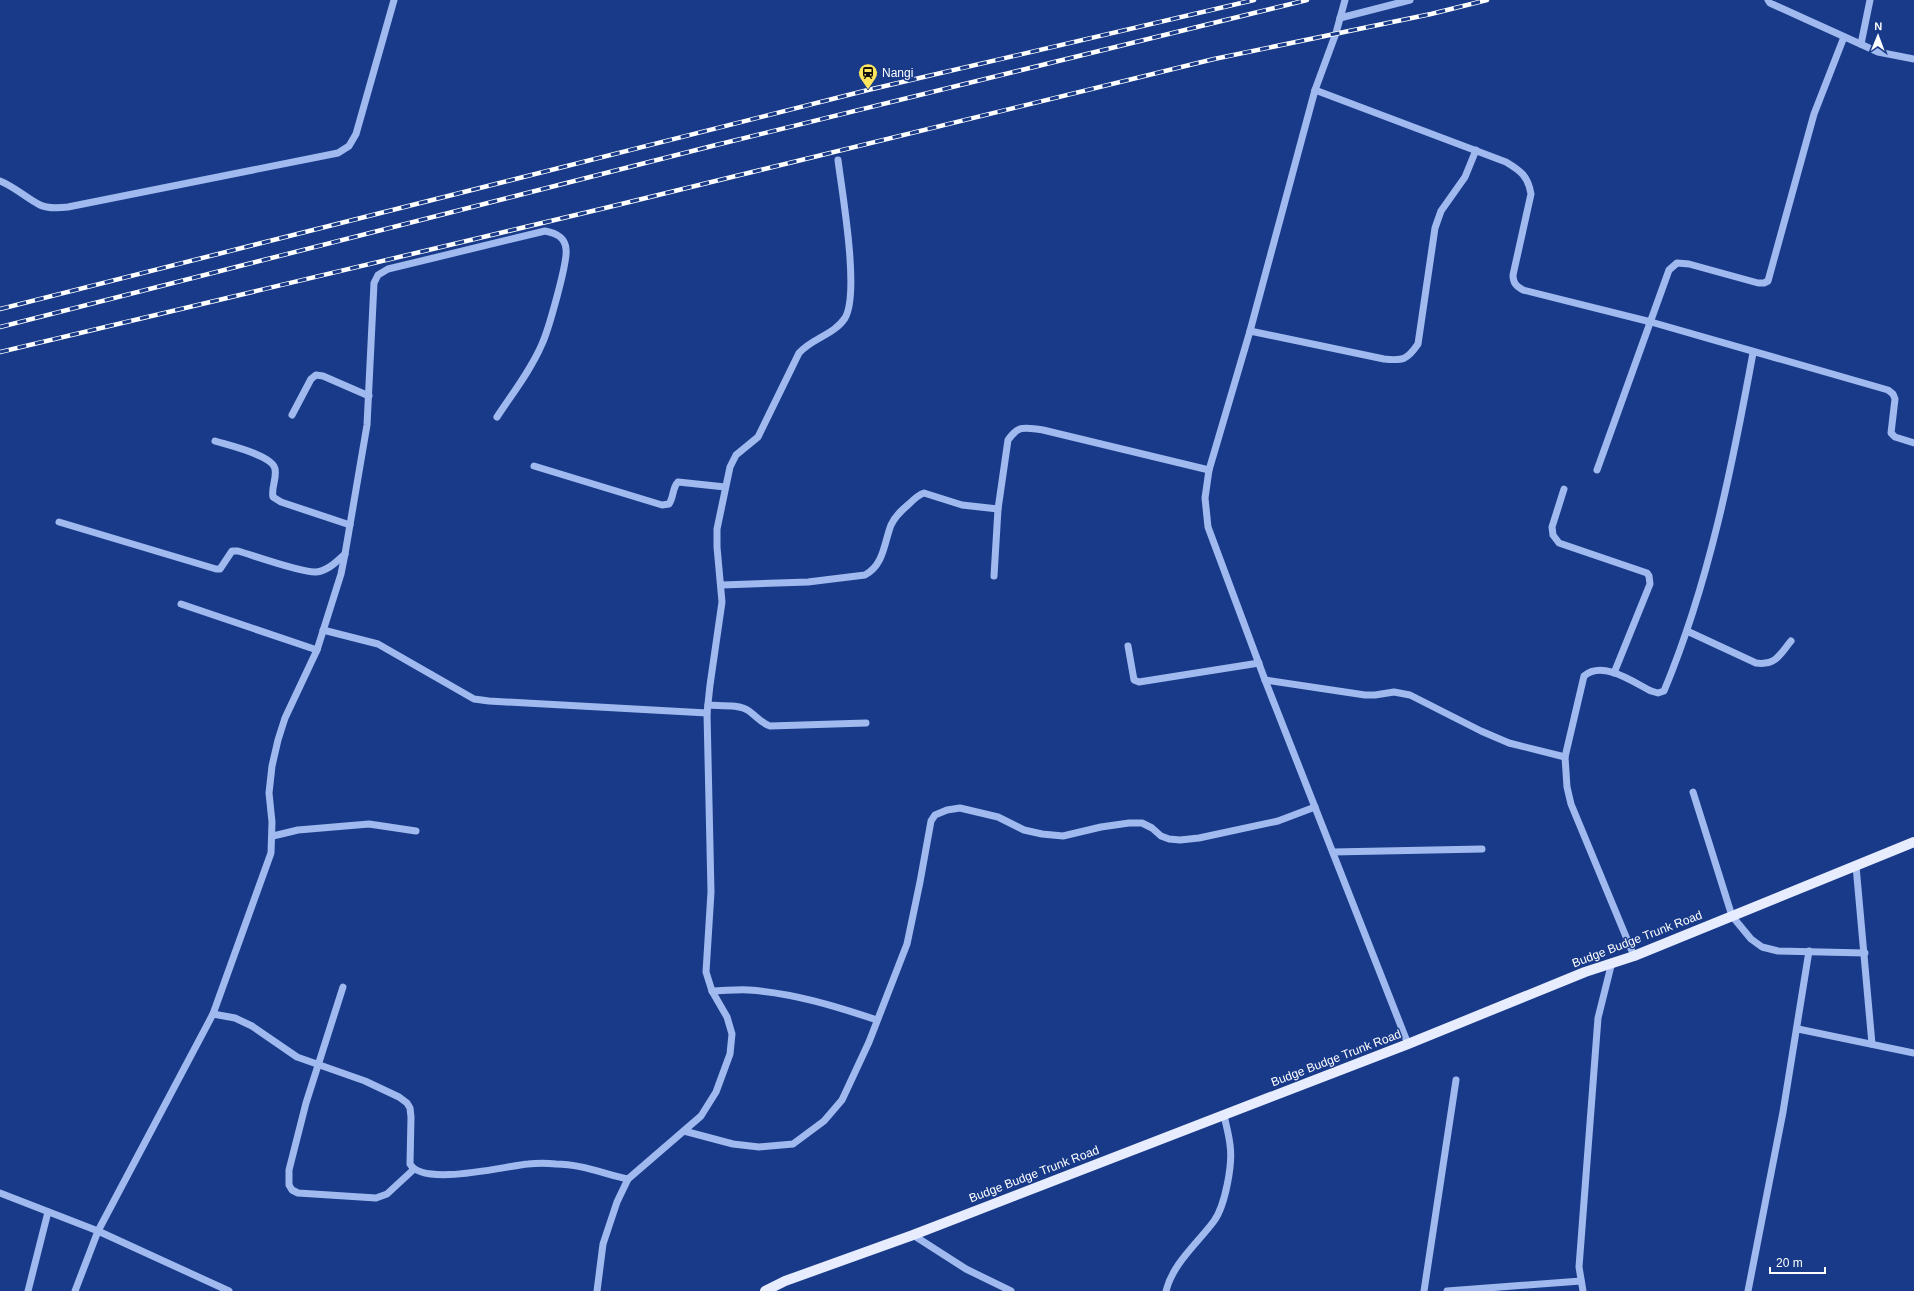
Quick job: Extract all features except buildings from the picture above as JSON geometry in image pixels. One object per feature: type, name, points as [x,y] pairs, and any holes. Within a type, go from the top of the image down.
[{"type":"main road","name":"Budge Budge Trunk Road","points":[[765,1291],[785,1281],[913,1235],[1408,1044],[1612,962],[1634,956],[1914,842]]},
{"type":"street","points":[[0,181],[13,186],[41,206],[68,208],[338,153],[349,146],[356,134],[394,0]]},
{"type":"street","points":[[1345,0],[1336,33],[1315,90],[1250,331],[1209,470],[1205,498],[1208,527],[1259,663],[1408,1044]]},
{"type":"street","points":[[1340,18],[1410,0]]},
{"type":"street","points":[[1768,0],[1770,3],[1878,52],[1914,59]]},
{"type":"street","points":[[1861,44],[1870,0]]},
{"type":"street","points":[[1596,470],[1669,270],[1677,263],[1689,264],[1758,283],[1768,281],[1814,114],[1844,37]]},
{"type":"street","points":[[1315,90],[1476,150],[1506,162],[1519,170],[1529,182],[1530,194],[1513,275],[1513,282],[1516,286],[1523,290],[1651,322],[1753,353],[1888,390],[1895,398],[1891,433],[1895,437],[1914,443]]},
{"type":"street","points":[[1250,331],[1384,359],[1399,361],[1410,356],[1418,344],[1434,228],[1441,211],[1465,178],[1476,150]]},
{"type":"street","points":[[597,1291],[603,1244],[617,1202],[628,1180],[701,1116],[716,1092],[730,1054],[732,1034],[727,1017],[712,991],[706,972],[711,892],[707,713],[722,602],[717,529],[725,487],[733,459],[758,437],[795,358],[804,348],[840,325],[850,306],[852,274],[838,160]]},
{"type":"street","points":[[75,1291],[98,1231],[213,1014],[271,853],[273,836],[269,793],[272,766],[278,740],[285,718],[317,650],[341,574],[345,554],[367,425],[374,283],[378,275],[388,269],[545,231],[555,233],[563,239],[566,250],[565,262],[548,329],[535,358],[497,417]]},
{"type":"street","points":[[1634,956],[1571,804],[1565,757],[1584,676],[1590,671],[1600,670],[1614,673],[1651,691],[1658,693],[1664,691],[1687,632],[1721,511],[1734,455],[1753,353]]},
{"type":"street","points":[[292,415],[311,379],[316,375],[323,376],[369,396]]},
{"type":"street","points":[[994,576],[998,509],[1008,440],[1014,431],[1023,427],[1044,430],[1209,470]]},
{"type":"street","points":[[215,441],[271,461],[275,466],[276,474],[272,490],[273,496],[281,502],[350,525]]},
{"type":"street","points":[[534,466],[662,505],[669,504],[672,500],[676,484],[678,482],[725,487]]},
{"type":"street","points":[[1564,489],[1552,527],[1553,535],[1559,543],[1647,573],[1649,576],[1650,584],[1614,673]]},
{"type":"street","points":[[722,585],[808,582],[865,575],[873,571],[880,560],[891,525],[900,512],[919,495],[924,493],[962,505],[998,509]]},
{"type":"street","points":[[59,522],[216,569],[220,568],[232,551],[238,551],[316,572],[328,568],[345,554]]},
{"type":"street","points":[[181,604],[317,650]]},
{"type":"street","points":[[323,630],[378,644],[474,699],[707,713]]},
{"type":"street","points":[[1687,632],[1756,663],[1766,664],[1774,661],[1791,641]]},
{"type":"street","points":[[1128,646],[1134,680],[1139,682],[1259,663]]},
{"type":"street","points":[[1266,680],[1365,694],[1400,692],[1410,695],[1481,731],[1509,743],[1565,757]]},
{"type":"street","points":[[708,705],[738,707],[748,710],[762,723],[770,726],[866,724]]},
{"type":"street","points":[[1693,792],[1732,916],[1741,928],[1762,948],[1778,951],[1865,953]]},
{"type":"street","points":[[684,1131],[733,1144],[759,1147],[792,1144],[824,1121],[842,1100],[877,1020],[907,944],[920,882],[930,822],[935,815],[947,810],[960,808],[998,817],[1024,830],[1063,836],[1102,827],[1129,823],[1142,823],[1165,837],[1180,840],[1199,838],[1278,821],[1316,807]]},
{"type":"street","points":[[273,836],[298,830],[369,824],[416,831]]},
{"type":"street","points":[[1333,852],[1482,849]]},
{"type":"street","points":[[1856,866],[1872,1044]]},
{"type":"street","points":[[1748,1291],[1798,1029],[1809,951]]},
{"type":"street","points":[[1583,1291],[1579,1268],[1598,1018],[1612,962]]},
{"type":"street","points":[[343,987],[306,1103],[289,1170],[289,1185],[292,1190],[298,1194],[376,1198],[387,1194],[413,1170]]},
{"type":"street","points":[[712,991],[761,991],[824,1002],[877,1020]]},
{"type":"street","points":[[213,1014],[235,1018],[252,1026],[297,1057],[365,1081],[399,1097],[407,1103],[411,1112],[410,1164],[413,1170],[419,1173],[436,1175],[474,1173],[529,1164],[558,1164],[587,1169],[628,1180]]},
{"type":"street","points":[[1798,1029],[1914,1053]]},
{"type":"street","points":[[1424,1291],[1456,1080]]},
{"type":"street","points":[[1166,1291],[1170,1278],[1215,1220],[1227,1192],[1231,1146],[1224,1115]]},
{"type":"street","points":[[0,1194],[98,1231],[229,1291]]},
{"type":"street","points":[[28,1291],[48,1212]]},
{"type":"street","points":[[913,1235],[966,1269],[1011,1291]]},
{"type":"street","points":[[1447,1291],[1581,1281]]},
{"type":"railway","points":[[0,309],[868,90],[1254,0]]},
{"type":"railway","points":[[0,327],[712,146],[1307,0]]},
{"type":"railway","points":[[0,352],[605,208],[1214,59],[1431,14],[1487,0]]},
{"type":"place","name":"Nangi","points":[[868,90]]}]
